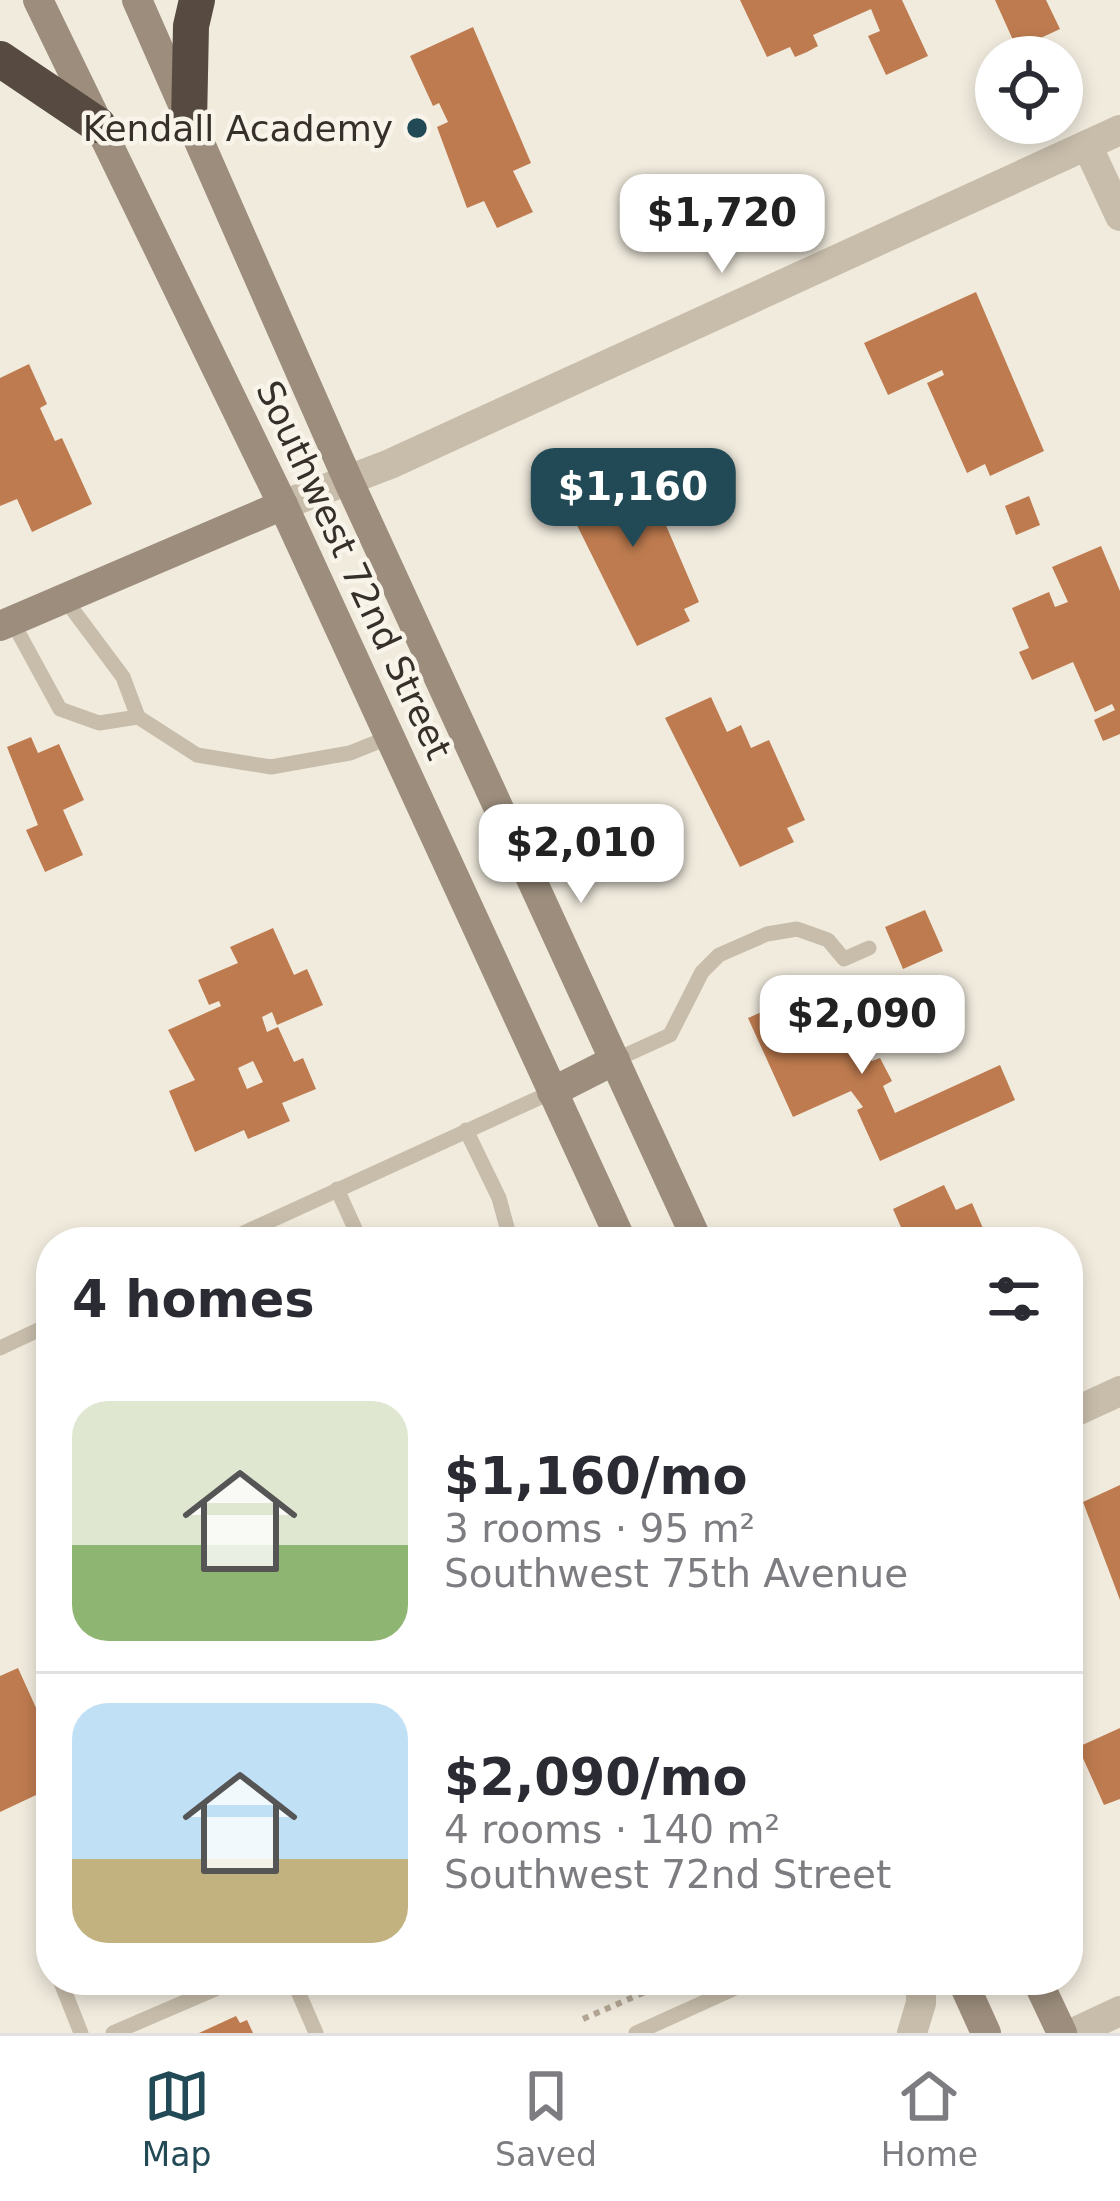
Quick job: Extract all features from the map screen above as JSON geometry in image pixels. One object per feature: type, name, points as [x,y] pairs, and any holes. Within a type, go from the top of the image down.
[{"type":"highway","points":[[189,123],[197,0]]},
{"type":"highway","points":[[0,58],[98,125]]},
{"type":"main road","name":"Southwest 72nd Street","points":[[38,0],[283,505],[615,1227]]},
{"type":"main road","name":"Southwest 72nd Street","points":[[137,0],[348,480],[691,1227]]},
{"type":"main road","points":[[6,624],[283,505]]},
{"type":"main road","points":[[552,1092],[615,1060]]},
{"type":"main road","points":[[969,1995],[986,2033]]},
{"type":"main road","points":[[1044,1995],[1062,2033]]},
{"type":"street","points":[[283,505],[348,480],[1120,130]]},
{"type":"street","points":[[1087,145],[1120,216]]},
{"type":"street","points":[[1083,1408],[1120,1390]]},
{"type":"street","points":[[912,2033],[921,1995]]},
{"type":"street","points":[[1073,2033],[1120,2012]]},
{"type":"lane","points":[[64,598],[123,677],[138,717],[197,755],[248,767],[322,760],[390,736]]},
{"type":"lane","points":[[6,624],[60,709],[99,723],[138,717]]},
{"type":"lane","points":[[615,1060],[670,1034],[702,972],[735,948],[797,929],[816,933],[844,958],[869,948]]},
{"type":"lane","points":[[256,1227],[552,1092]]},
{"type":"lane","points":[[466,1130],[499,1198],[507,1227]]},
{"type":"lane","points":[[337,1189],[354,1227]]},
{"type":"lane","points":[[0,1348],[36,1331]]},
{"type":"lane","points":[[66,1995],[82,2033]]},
{"type":"lane","points":[[113,2033],[201,1995]]},
{"type":"lane","points":[[300,1995],[316,2033]]},
{"type":"lane","points":[[636,2033],[720,1995]]},
{"type":"path","points":[[583,2019],[638,1995]]},
{"type":"building","points":[[740,0],[902,0],[928,56],[886,75],[868,36],[880,31],[871,9],[813,35],[818,46],[807,52],[795,57],[790,47],[767,57]]},
{"type":"building","points":[[995,0],[1046,0],[1060,29],[1045,36],[1011,36]]},
{"type":"building","points":[[473,27],[531,163],[513,171],[533,212],[497,228],[484,201],[467,208],[437,127],[448,122],[439,103],[433,106],[410,56]]},
{"type":"building","points":[[976,292],[1044,451],[990,476],[985,464],[967,473],[927,383],[944,375],[942,370],[888,395],[864,343]]},
{"type":"building","points":[[29,364],[47,404],[40,408],[55,441],[62,438],[92,504],[32,532],[17,499],[0,506],[0,378]]},
{"type":"building","points":[[637,458],[699,602],[684,609],[690,621],[637,646],[561,493]]},
{"type":"building","points":[[1029,496],[1040,525],[1016,535],[1005,506]]},
{"type":"building","points":[[1101,546],[1120,591],[1120,734],[1103,741],[1094,720],[1115,710],[1112,704],[1095,712],[1073,662],[1032,680],[1019,652],[1029,648],[1012,608],[1049,592],[1055,607],[1068,602],[1052,567]]},
{"type":"building","points":[[711,697],[727,732],[741,725],[751,748],[769,740],[805,820],[787,828],[794,842],[740,867],[665,718]]},
{"type":"building","points":[[31,737],[38,753],[59,744],[84,800],[63,810],[83,855],[45,872],[26,830],[38,825],[7,747]]},
{"type":"building","points":[[925,910],[943,951],[903,969],[885,927]]},
{"type":"building","points":[[273,928],[294,975],[307,969],[323,1005],[277,1025],[272,1012],[262,1017],[267,1032],[278,1027],[294,1062],[303,1058],[316,1089],[282,1103],[290,1121],[248,1139],[244,1130],[195,1152],[169,1091],[195,1080],[168,1030],[221,1006],[219,1001],[209,1005],[198,980],[238,963],[230,947]],"holes":[[[253,1061],[263,1082],[247,1089],[238,1068]]]},
{"type":"building","points":[[806,993],[817,1018],[846,1005],[872,1061],[880,1058],[892,1081],[883,1086],[895,1113],[1000,1065],[1015,1100],[880,1161],[857,1110],[863,1107],[851,1091],[793,1117],[748,1018]]},
{"type":"building","points":[[944,1185],[956,1210],[972,1203],[982,1227],[901,1227],[893,1209]]},
{"type":"building","points":[[1120,1485],[1120,1600],[1083,1502]]},
{"type":"building","points":[[18,1668],[36,1708],[36,1795],[0,1812],[0,1676]]},
{"type":"building","points":[[1120,1728],[1120,1799],[1104,1805],[1083,1758],[1083,1745]]},
{"type":"building","points":[[236,2016],[240,2023],[247,2020],[253,2033],[199,2033]]},
{"type":"place","name":"Kendall Academy","points":[[417,128]]}]
